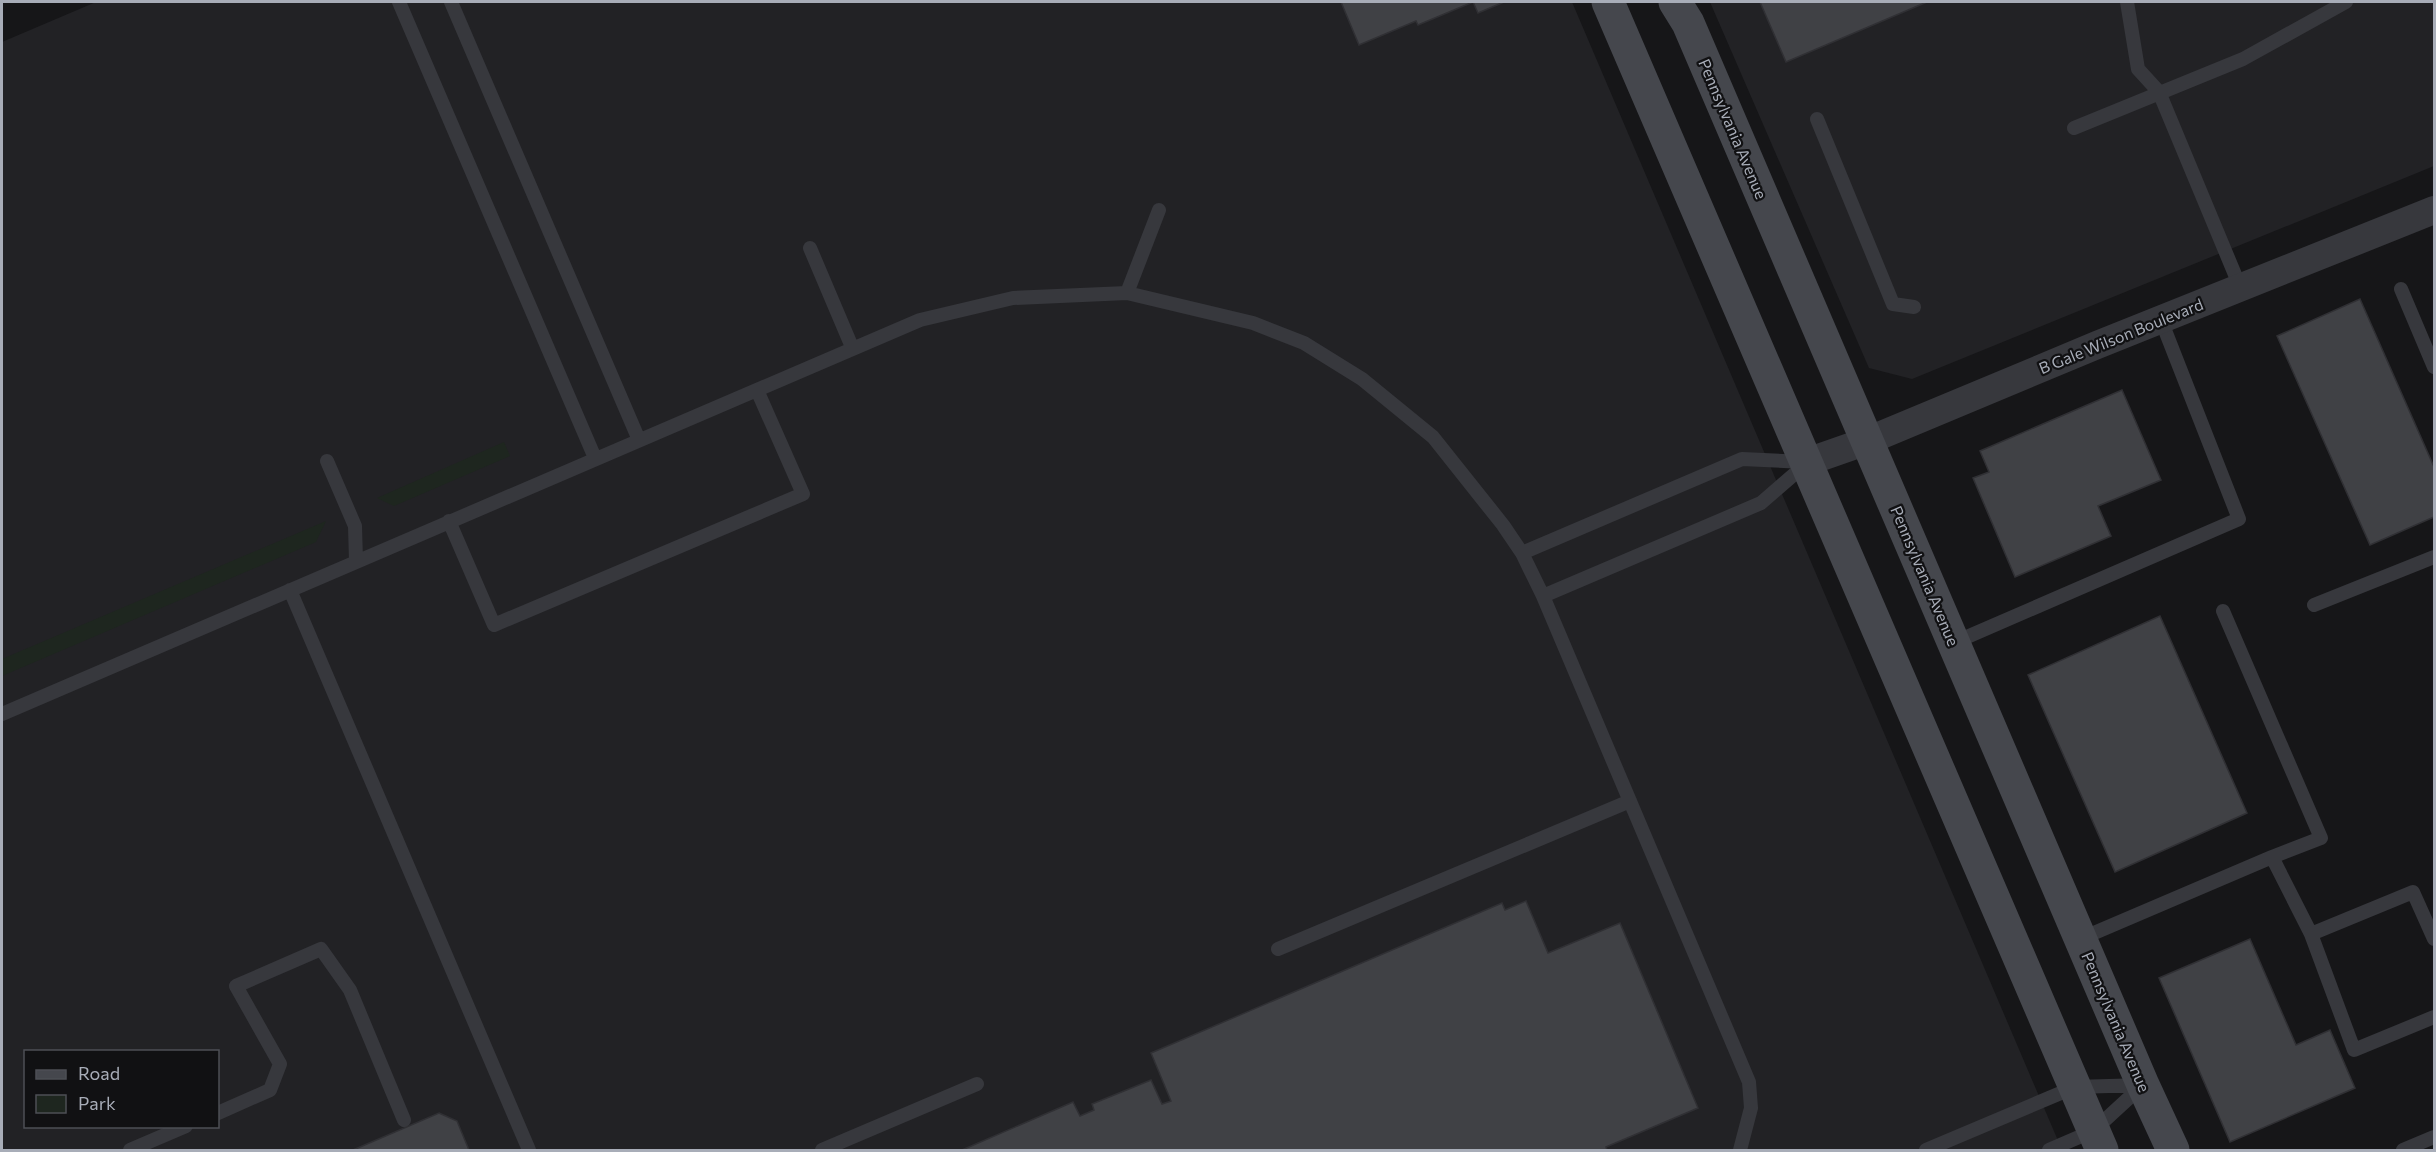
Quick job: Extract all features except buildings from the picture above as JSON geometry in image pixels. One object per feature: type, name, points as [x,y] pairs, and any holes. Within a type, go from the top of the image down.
[{"type":"main road","points":[[1608,2],[2097,1141]]},
{"type":"main road","name":"Pennsylvania Avenue","points":[[1675,2],[1688,23],[2080,939],[2173,1150]]},
{"type":"street","name":"B Gale Wilson Boulevard","points":[[1807,462],[1867,441],[2434,210]]},
{"type":"lane","points":[[399,2],[595,458]]},
{"type":"lane","points":[[451,2],[639,440]]},
{"type":"lane","points":[[2127,2],[2138,69],[2159,92],[2241,289]]},
{"type":"lane","points":[[2074,128],[2242,59],[2339,3]]},
{"type":"lane","points":[[1817,119],[1893,304],[1914,307]]},
{"type":"lane","points":[[1127,293],[1159,210]]},
{"type":"lane","points":[[810,248],[852,347]]},
{"type":"lane","points":[[2401,289],[2434,367]]},
{"type":"lane","points":[[2,714],[757,390],[852,347],[920,320],[1013,298],[1127,293],[1253,323],[1304,343],[1362,379],[1433,437],[1503,525],[1522,553],[1543,596],[1749,1082],[1751,1108],[1746,1147]]},
{"type":"lane","points":[[1953,643],[2239,519],[2161,320]]},
{"type":"lane","points":[[449,521],[494,625],[803,494],[757,390]]},
{"type":"lane","points":[[1522,553],[1743,459],[1807,462]]},
{"type":"lane","points":[[327,461],[355,526],[356,561]]},
{"type":"lane","points":[[1543,596],[1761,503],[1807,462]]},
{"type":"lane","points":[[2314,606],[2434,557]]},
{"type":"lane","points":[[290,590],[529,1150]]},
{"type":"lane","points":[[2080,939],[2321,838],[2223,611]]},
{"type":"lane","points":[[1278,949],[1630,801]]},
{"type":"lane","points":[[2272,857],[2311,934],[2354,1050],[2434,1017]]},
{"type":"lane","points":[[2311,934],[2413,892],[2434,939]]},
{"type":"lane","points":[[219,1113],[270,1090],[280,1064],[236,986],[321,950],[350,990],[405,1120]]},
{"type":"lane","points":[[822,1150],[977,1084]]},
{"type":"lane","points":[[1926,1150],[2074,1087],[2143,1084]]},
{"type":"lane","points":[[2049,1150],[2097,1141],[2143,1084]]},
{"type":"lane","points":[[130,1150],[181,1128]]},
{"type":"lane","points":[[2403,1150],[2434,1137]]},
{"type":"shaded area","points":[[96,2],[1572,2],[2062,1150],[2,1150],[2,42]]},
{"type":"shaded area","points":[[1710,2],[2434,2],[2434,166],[1912,379],[1869,368]]},
{"type":"green space","points":[[504,442],[510,456],[394,506],[377,498]]},
{"type":"green space","points":[[326,521],[316,542],[2,676],[2,659]]}]
